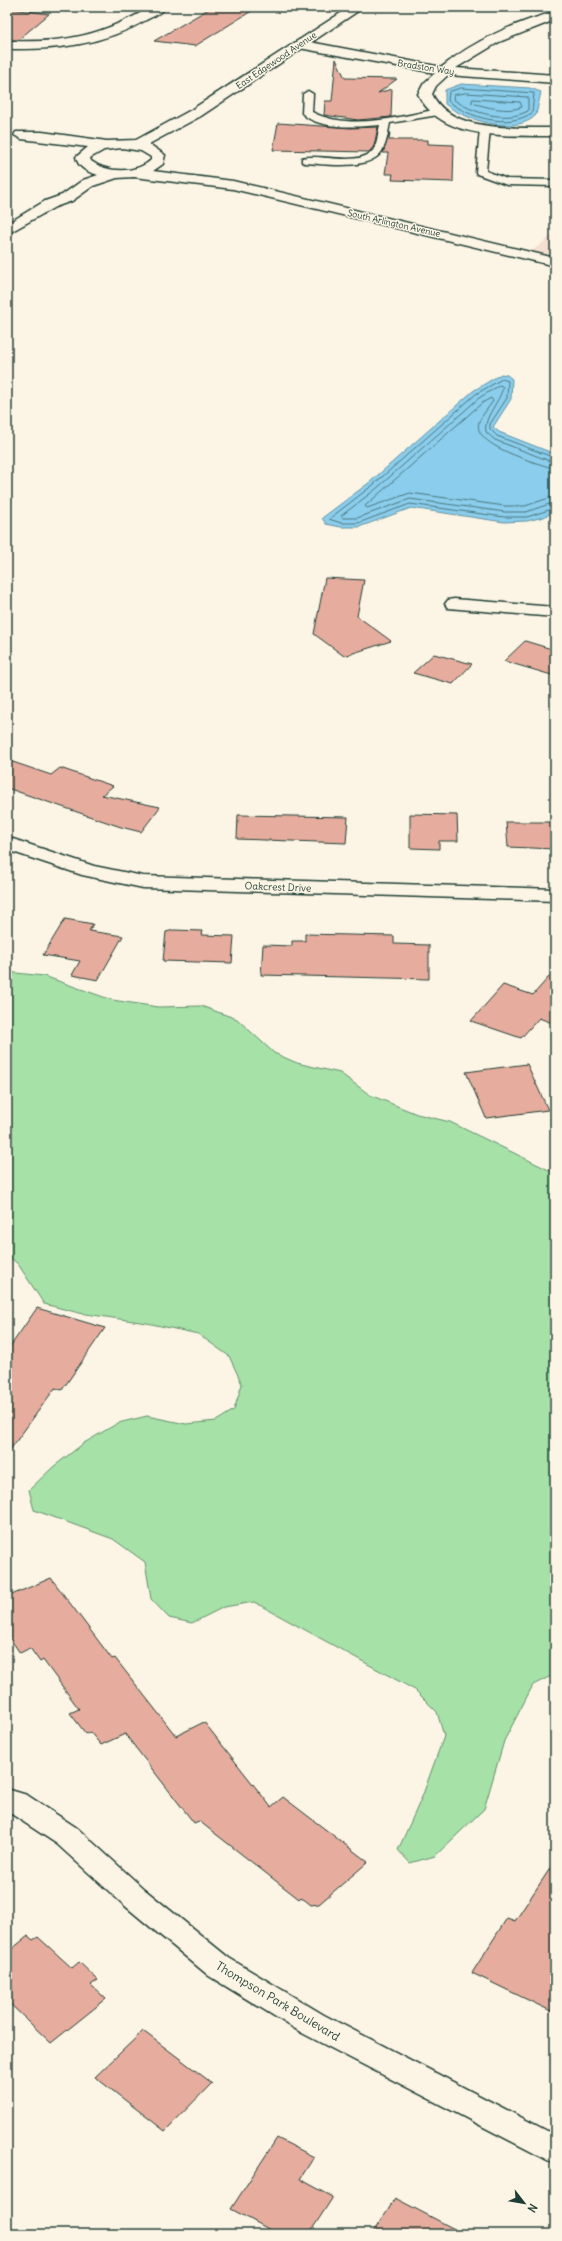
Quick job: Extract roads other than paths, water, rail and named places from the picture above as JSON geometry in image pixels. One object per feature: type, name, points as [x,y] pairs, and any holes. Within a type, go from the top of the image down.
[{"type":"street","points":[[7,45],[46,45],[77,41],[110,33],[160,7]]},
{"type":"street","name":"East Edgewood Avenue","points":[[196,113],[358,7]]},
{"type":"street","points":[[555,16],[495,37],[482,44],[450,66],[432,82],[425,94],[431,106],[438,112],[454,121],[485,129],[555,132]]},
{"type":"street","name":"Bradston Way","points":[[315,34],[420,56],[450,66],[555,72]]},
{"type":"street","name":"Bradston Way","points":[[300,44],[450,66],[555,79]]},
{"type":"street","points":[[7,132],[108,146],[132,145],[156,137],[174,123],[196,113]]},
{"type":"street","points":[[21,135],[34,141],[65,148],[96,171],[115,174],[134,173],[150,168],[168,141],[187,126],[196,113]]},
{"type":"street","name":"South Arlington Avenue","points":[[132,145],[149,148],[158,158],[174,169],[220,179],[233,185]]},
{"type":"street","points":[[50,204],[54,195],[78,175],[84,161],[92,150],[108,146]]},
{"type":"street","name":"South Arlington Avenue","points":[[134,173],[233,185],[555,262]]},
{"type":"street","points":[[7,230],[50,204],[67,198],[88,183],[115,174]]},
{"type":"street","points":[[454,604],[555,612]]},
{"type":"street","name":"Oakcrest Drive","points":[[7,843],[89,871],[142,882],[555,895]]},
{"type":"street","name":"Thompson Park Boulevard","points":[[7,1800],[17,1803],[67,1836],[134,1897],[219,1967],[313,2024],[555,2150]]},
{"type":"lane","points":[[308,94],[306,111],[317,118],[338,122],[385,123],[438,112]]},
{"type":"lane","points":[[305,160],[351,161],[367,158],[378,150],[385,123]]},
{"type":"lane","points":[[485,129],[481,172],[492,178],[508,182],[555,183]]},
{"type":"water","points":[[461,84],[530,88],[541,92],[536,115],[527,121],[516,124],[504,125],[477,120],[454,110],[445,104],[445,90]]},
{"type":"water","points":[[501,374],[507,375],[512,379],[511,399],[493,427],[499,432],[555,454],[555,511],[544,517],[527,521],[504,522],[411,508],[359,527],[341,527],[326,524],[322,518],[370,482],[473,391]]}]
